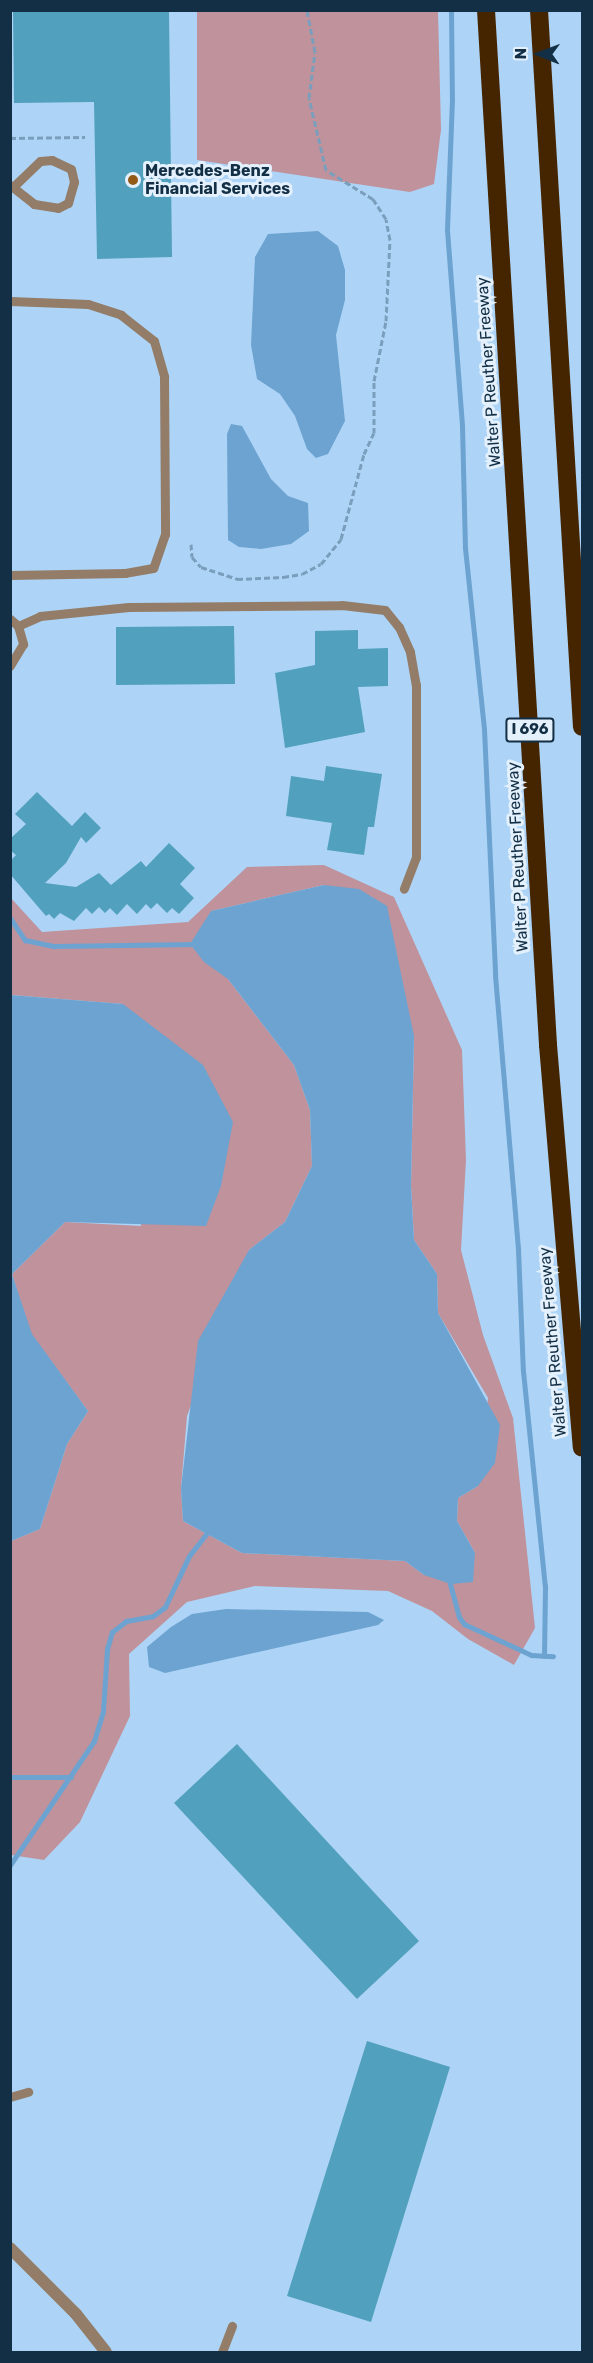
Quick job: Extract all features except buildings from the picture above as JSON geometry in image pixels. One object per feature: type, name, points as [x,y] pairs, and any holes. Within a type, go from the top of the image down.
[{"type":"highway","name":"Walter P Reuther Freeway","points":[[486,10],[548,1045],[582,1448]]},
{"type":"highway","points":[[539,10],[582,727]]},
{"type":"street","points":[[10,2248],[76,2314],[106,2352]]},
{"type":"lane","points":[[40,161],[62,163],[71,169],[74,182],[68,203],[57,208],[34,204],[13,185],[40,161]]},
{"type":"lane","points":[[10,301],[88,304],[121,315],[154,341],[164,377],[165,500],[165,534],[153,568],[125,573],[10,575]]},
{"type":"lane","points":[[18,627],[48,614],[129,607],[342,605],[385,610],[399,627],[410,652],[416,685],[416,857],[404,889]]},
{"type":"lane","points":[[10,619],[18,627],[23,644],[10,666]]},
{"type":"lane","points":[[10,2097],[28,2092]]},
{"type":"lane","points":[[222,2352],[232,2326]]},
{"type":"path","points":[[191,544],[192,557],[201,567],[237,579],[302,574],[321,564],[341,539],[364,454],[374,433],[374,381],[386,321],[390,240],[386,219],[373,199],[326,170],[309,98],[315,52],[307,10]]},
{"type":"path","points":[[10,138],[85,137]]},
{"type":"shaded area","points":[[197,11],[438,11],[441,130],[434,184],[410,192],[197,160]]},
{"type":"shaded area","points":[[324,865],[394,897],[462,1050],[466,1160],[461,1250],[483,1335],[513,1418],[535,1628],[514,1665],[468,1639],[432,1611],[388,1591],[255,1586],[187,1602],[129,1654],[130,1716],[80,1822],[44,1860],[11,1855],[11,1541],[40,1529],[67,1444],[88,1411],[31,1334],[12,1274],[65,1222],[141,1226],[123,1004],[11,995],[10,897],[42,932],[188,922],[247,867]],"holes":[[[324,885],[414,1036],[411,1186],[414,1240],[437,1274],[438,1313],[488,1398],[478,1486],[458,1498],[457,1521],[475,1553],[424,1575],[405,1561],[242,1553],[183,1521],[181,1488],[187,1416],[249,1250],[285,1222],[312,1166],[310,1110],[294,1065],[228,979],[211,911]]]},
{"type":"water","points":[[318,231],[338,246],[345,270],[345,300],[336,335],[345,421],[328,454],[316,458],[307,449],[295,416],[280,394],[257,379],[251,345],[255,257],[268,234]]},
{"type":"water","points":[[231,424],[242,426],[271,479],[288,496],[308,503],[309,531],[291,544],[261,549],[239,547],[228,540],[227,434]]},
{"type":"water","points":[[324,885],[359,889],[387,906],[414,1036],[411,1186],[414,1240],[437,1274],[438,1313],[500,1425],[495,1463],[478,1486],[458,1498],[457,1521],[475,1553],[473,1582],[451,1584],[424,1575],[405,1561],[242,1553],[183,1521],[181,1488],[198,1341],[249,1250],[285,1222],[312,1166],[310,1110],[294,1065],[228,979],[204,962],[190,944],[211,911]]},
{"type":"water","points":[[10,995],[123,1004],[203,1065],[233,1122],[221,1186],[206,1226],[65,1222],[12,1274],[32,1334],[88,1411],[67,1444],[40,1529],[11,1541]]},
{"type":"water","points":[[226,1609],[368,1612],[384,1620],[378,1625],[165,1673],[149,1667],[147,1647],[171,1627],[192,1614]]},
{"type":"waterway","points":[[451,10],[452,99],[447,230],[462,426],[465,548],[484,729],[495,975],[518,1249],[523,1371],[545,1586],[544,1656]]},
{"type":"waterway","points":[[10,918],[25,940],[54,946],[197,944]]},
{"type":"waterway","points":[[10,1865],[94,1741],[103,1711],[107,1649],[112,1632],[126,1621],[153,1616],[165,1607],[189,1556],[209,1530]]},
{"type":"waterway","points":[[449,1580],[459,1617],[464,1624],[531,1655],[553,1656]]},
{"type":"waterway","points":[[10,1777],[71,1777]]},
{"type":"place","name":"Mercedes-Benz Financial Services","points":[[133,180]]}]
